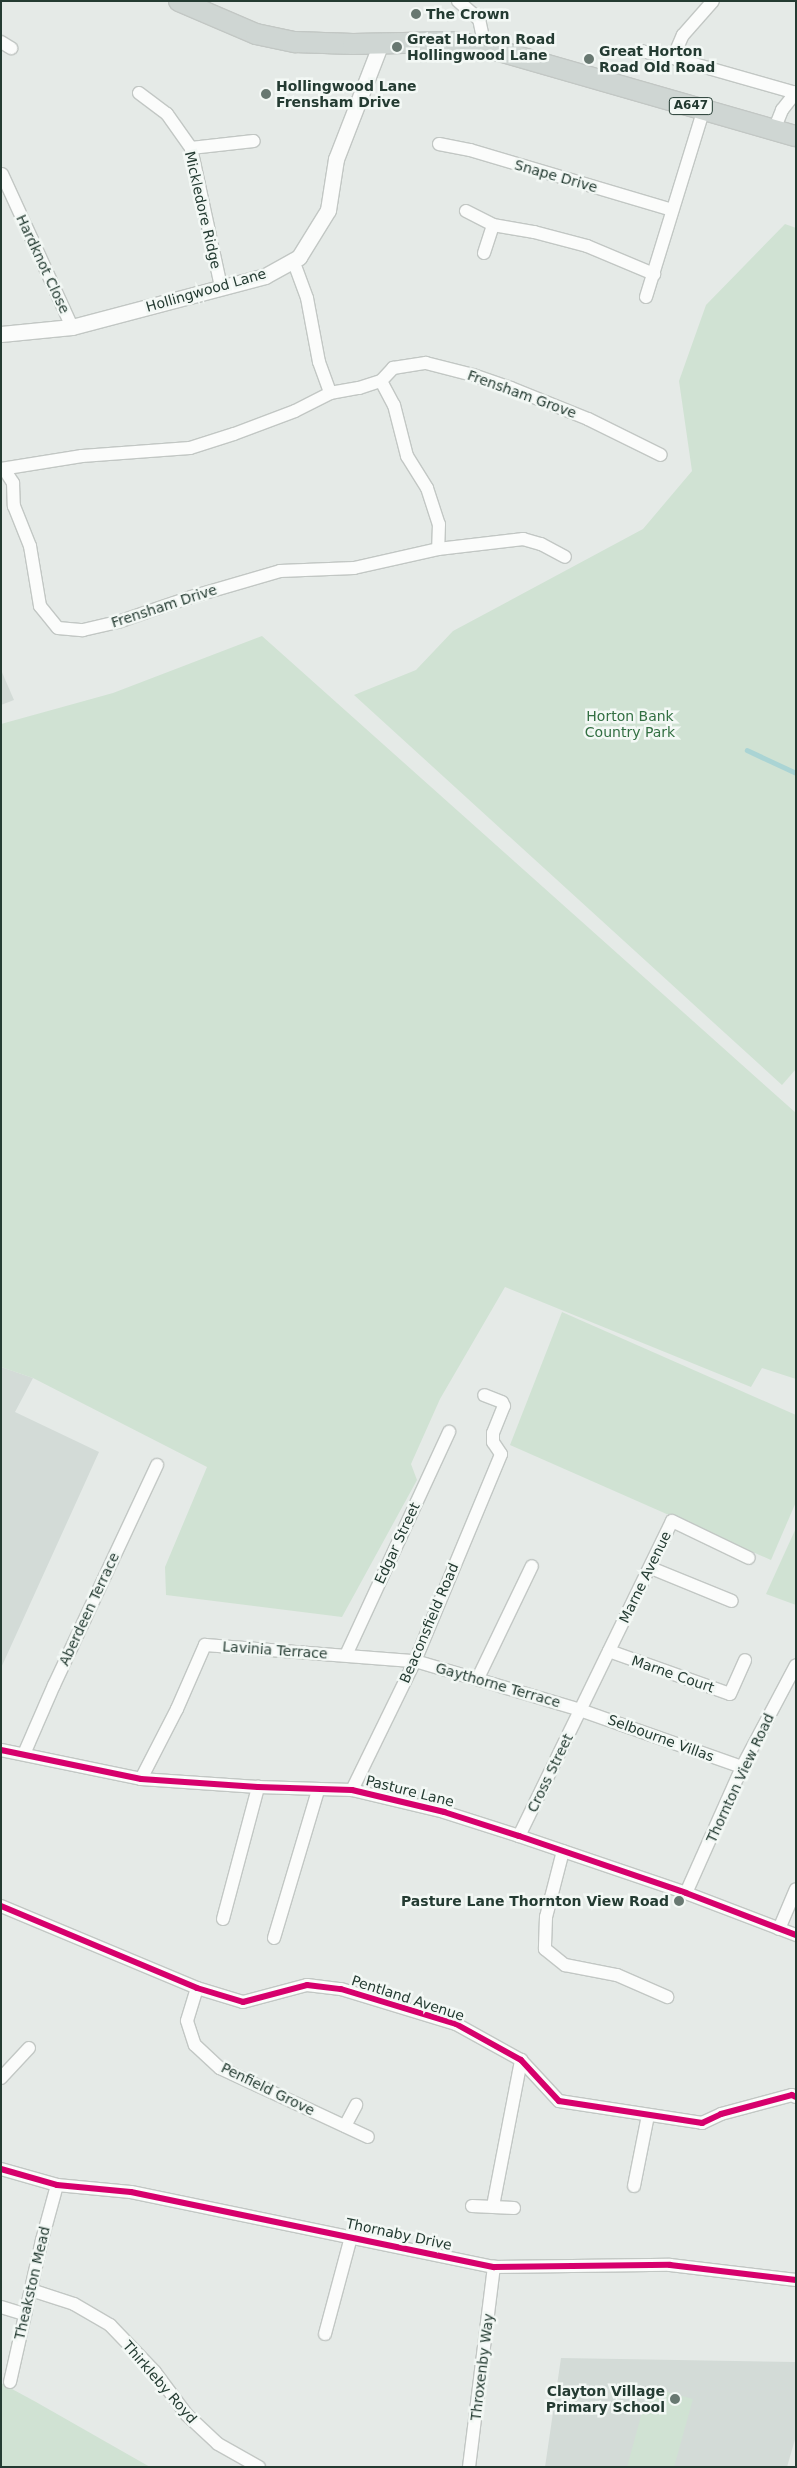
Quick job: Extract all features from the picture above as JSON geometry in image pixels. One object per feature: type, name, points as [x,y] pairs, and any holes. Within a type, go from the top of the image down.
[{"type":"main road","name":"A647","points":[[178,1],[256,34],[295,42],[453,42],[485,47],[796,136]]},
{"type":"street","points":[[458,1],[478,19],[485,47]]},
{"type":"street","points":[[673,58],[683,35],[713,1]]},
{"type":"street","name":"Hollingwood Lane","points":[[1,334],[72,327],[265,276],[299,257],[328,210],[336,159],[381,43]]},
{"type":"street","points":[[642,51],[796,93],[782,110],[774,130]]},
{"type":"street","name":"Mickledore Ridge","points":[[139,93],[167,114],[190,148],[221,287]]},
{"type":"street","points":[[646,297],[704,110]]},
{"type":"street","points":[[190,148],[254,141]]},
{"type":"street","name":"Snape Drive","points":[[438,144],[470,150],[672,210]]},
{"type":"street","name":"Hardknot Close","points":[[2,174],[72,327]]},
{"type":"street","points":[[466,211],[492,224],[534,232],[586,246],[654,274]]},
{"type":"street","points":[[484,254],[492,224]]},
{"type":"street","points":[[293,260],[307,298],[319,362],[330,393]]},
{"type":"street","name":"Frensham Grove","points":[[359,388],[381,381],[393,368],[426,363],[473,375],[588,419],[661,455]]},
{"type":"street","points":[[381,381],[394,405],[407,456],[427,488],[439,524],[438,549]]},
{"type":"street","name":"Frensham Drive","points":[[359,388],[330,393],[295,410],[234,434],[190,448],[82,456],[3,469],[13,483],[14,506],[30,546],[40,606],[58,628],[83,630],[118,622],[191,596],[280,571],[354,568],[438,549],[523,539],[541,544],[565,557]]},
{"type":"street","name":"Beaconsfield Road","points":[[352,1790],[415,1661],[501,1454],[493,1442],[493,1433],[504,1406],[502,1402],[484,1395]]},
{"type":"street","name":"Edgar Street","points":[[346,1655],[449,1432]]},
{"type":"street","name":"Aberdeen Terrace","points":[[24,1754],[54,1685],[157,1465]]},
{"type":"street","name":"Marne Avenue","points":[[580,1710],[651,1568],[672,1521],[749,1558]]},
{"type":"street","points":[[478,1678],[532,1566]]},
{"type":"street","points":[[651,1568],[732,1602]]},
{"type":"street","name":"Lavinia Terrace","points":[[141,1779],[177,1709],[206,1645],[415,1661]]},
{"type":"street","name":"Marne Court","points":[[609,1651],[730,1694],[745,1660]]},
{"type":"street","name":"Gaythorne Terrace","points":[[415,1661],[478,1678],[580,1710]]},
{"type":"street","name":"Thornton View Road","points":[[686,1893],[742,1767],[796,1665]]},
{"type":"street","name":"Selbourne Villas","points":[[580,1710],[742,1767]]},
{"type":"street","name":"Cross Street","points":[[519,1836],[580,1710]]},
{"type":"street","name":"Pasture Lane","points":[[1,1750],[141,1779],[258,1787],[352,1790],[444,1812],[519,1836],[686,1893],[796,1935]]},
{"type":"street","points":[[222,1919],[258,1787]]},
{"type":"street","points":[[274,1938],[318,1790]]},
{"type":"street","points":[[563,1851],[546,1917],[545,1949],[565,1965],[617,1975],[667,1997]]},
{"type":"street","points":[[779,1929],[796,1889]]},
{"type":"street","name":"Pentland Avenue","points":[[1,1906],[197,1988],[243,2002],[308,1984],[341,1989],[456,2024],[521,2060],[559,2101],[702,2123],[721,2114],[792,2095],[796,2097]]},
{"type":"street","name":"Penfield Grove","points":[[197,1988],[187,2021],[195,2045],[220,2068],[368,2137]]},
{"type":"street","points":[[1,2077],[29,2048]]},
{"type":"street","points":[[493,2206],[521,2060]]},
{"type":"street","points":[[345,2126],[356,2105]]},
{"type":"street","points":[[634,2186],[648,2115]]},
{"type":"street","name":"Thornaby Drive","points":[[1,2169],[57,2185],[131,2192],[494,2268],[670,2265],[796,2280]]},
{"type":"street","name":"Theakston Mead","points":[[10,2382],[24,2314],[57,2185]]},
{"type":"street","points":[[472,2206],[514,2208]]},
{"type":"street","points":[[325,2334],[351,2237]]},
{"type":"street","name":"Throxenby Way","points":[[469,2467],[494,2268]]},
{"type":"street","name":"Thirkleby Royd","points":[[31,2290],[74,2304],[110,2325],[155,2372],[187,2415],[218,2444],[259,2467]]},
{"type":"street","points":[[1,2307],[24,2314]]},
{"type":"shaded area","points":[[1,670],[14,700],[1,705]]},
{"type":"shaded area","points":[[1,1367],[33,1378],[15,1412],[99,1452],[1,1668]]},
{"type":"shaded area","name":"Clayton Village Primary School","points":[[561,2358],[796,2362],[796,2436],[787,2467],[545,2467]]},
{"type":"green space","name":"Horton Bank Country Park","points":[[785,224],[796,228],[796,1069],[782,1085],[354,695],[416,670],[453,631],[643,529],[692,471],[679,381],[706,305]]},
{"type":"green space","points":[[262,636],[796,1113],[796,1379],[762,1368],[751,1387],[505,1287],[440,1399],[411,1464],[417,1480],[342,1617],[166,1595],[165,1567],[207,1467],[33,1378],[1,1367],[1,724],[113,693]]},
{"type":"green space","points":[[562,1312],[796,1415],[796,1502],[771,1560],[510,1445]]},
{"type":"green space","points":[[796,1528],[796,1605],[766,1594]]},
{"type":"green space","points":[[1,2383],[36,2402],[150,2467],[1,2467]]},
{"type":"green space","points":[[649,2387],[693,2399],[674,2467],[627,2467]]},
{"type":"waterway","points":[[747,750],[796,773]]},
{"type":"cycle path","points":[[1,1750],[141,1779],[258,1787],[352,1790],[444,1812],[519,1836],[686,1893],[796,1935]]},
{"type":"cycle path","points":[[1,1906],[197,1988],[243,2002],[307,1985],[341,1989],[456,2024],[521,2060],[559,2101],[702,2123],[721,2114],[792,2095],[796,2097]]},
{"type":"cycle path","points":[[1,2169],[57,2185],[131,2192],[494,2267],[670,2265],[796,2280]]},
{"type":"place","name":"The Crown","points":[[416,14]]},
{"type":"place","name":"Great Horton Road Hollingwood Lane","points":[[397,47]]},
{"type":"place","name":"Great Horton Road Old Road","points":[[589,59]]},
{"type":"place","name":"Hollingwood Lane Frensham Drive","points":[[266,94]]},
{"type":"place","name":"Pasture Lane Thornton View Road","points":[[679,1901]]},
{"type":"place","name":"Clayton Village Primary School","points":[[675,2399]]}]
